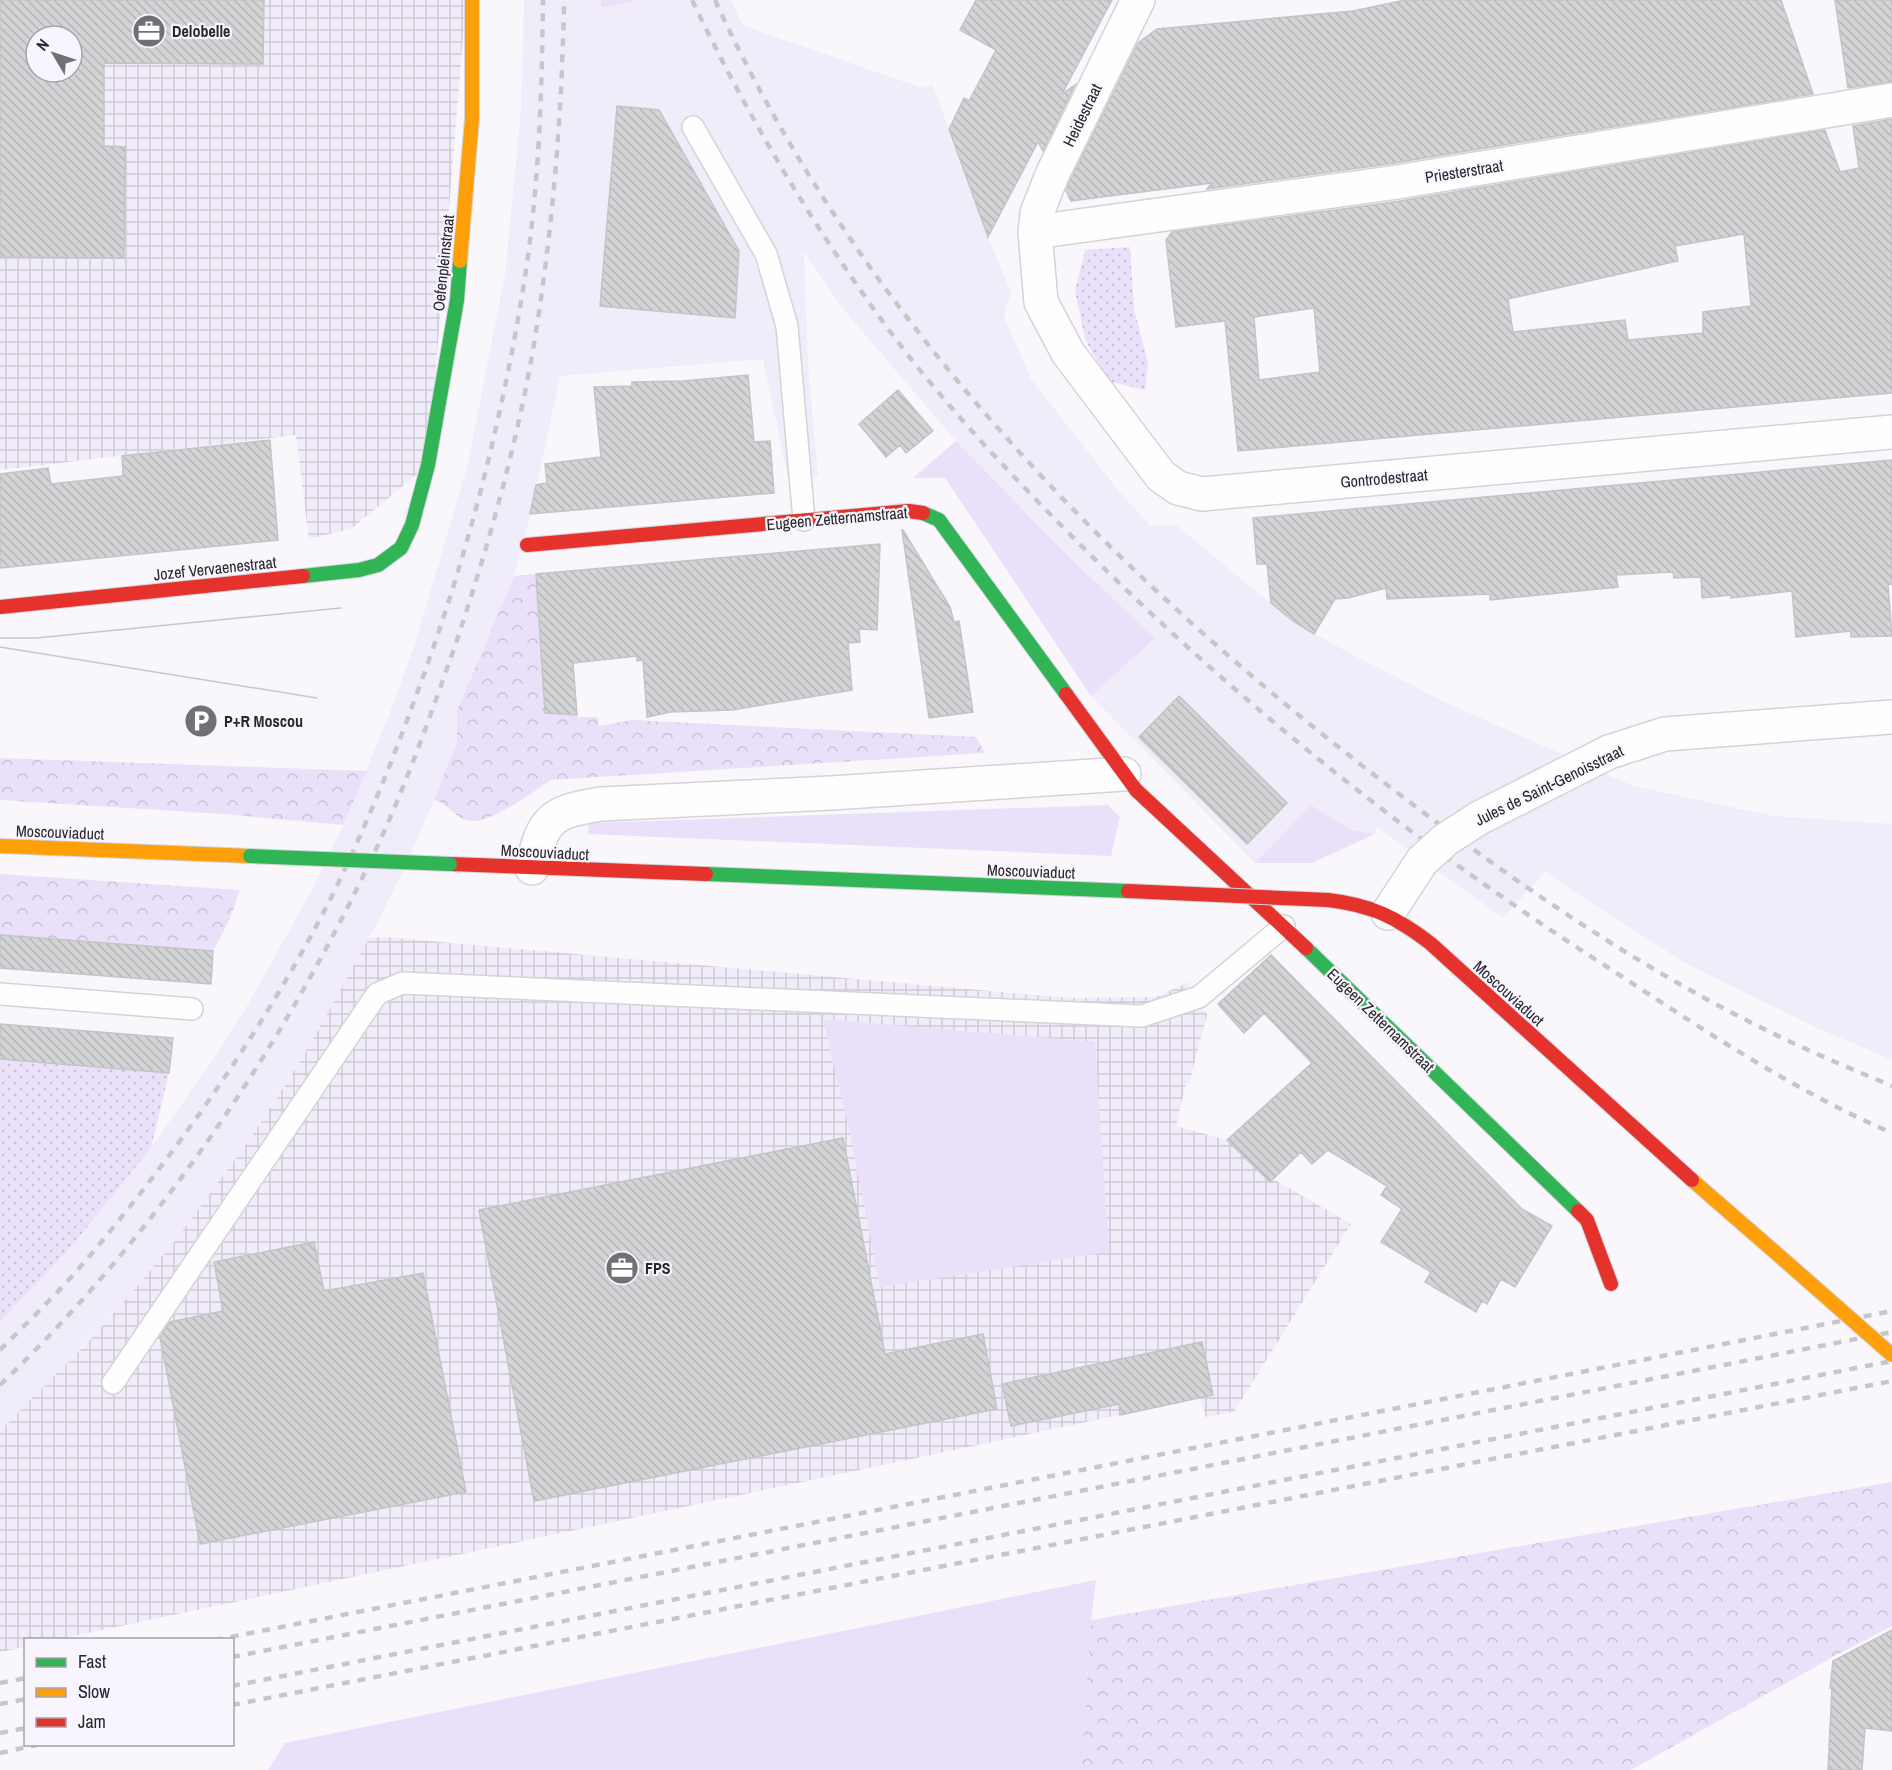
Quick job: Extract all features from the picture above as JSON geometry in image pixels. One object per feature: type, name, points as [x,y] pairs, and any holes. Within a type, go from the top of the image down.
[{"type":"street","name":"Oefenpleinstraat","points":[[412,525],[428,465],[457,300],[472,119],[472,0]]},
{"type":"street","name":"Heidestraat","points":[[1035,232],[1037,213],[1052,175],[1138,0]]},
{"type":"street","name":"Priesterstraat","points":[[1035,232],[1391,183],[1892,100]]},
{"type":"street","name":"Gontrodestraat","points":[[1035,232],[1041,302],[1068,353],[1161,476],[1178,488],[1202,494],[1892,432]]},
{"type":"street","name":"Eugeen Zetternamstraat","points":[[527,545],[909,511],[921,512],[939,520],[1136,790],[1284,926],[1587,1220],[1611,1284]]},
{"type":"street","name":"Jozef Vervaenestraat","points":[[0,606],[360,570],[378,565],[401,548],[412,525]]},
{"type":"street","name":"Jules de Saint-Genoisstraat","points":[[1388,913],[1422,861],[1444,840],[1479,818],[1609,752],[1665,734],[1892,717]]},
{"type":"street","points":[[532,868],[539,838],[552,819],[569,809],[601,804],[831,793],[1124,774]]},
{"type":"street","name":"Moscouviaduct","points":[[0,846],[1354,902],[1388,913],[1430,943],[1663,1154],[1892,1355]]},
{"type":"lane","points":[[693,126],[766,254],[787,326],[804,520]]},
{"type":"lane","points":[[113,1383],[376,994],[402,983],[1142,1016],[1199,997],[1284,926]]},
{"type":"lane","points":[[0,994],[192,1009]]},
{"type":"shaded area","points":[[0,0],[466,0],[428,465],[351,529],[309,539],[296,435],[0,470]]},
{"type":"shaded area","points":[[524,0],[601,0],[602,8],[639,0],[731,0],[742,25],[922,88],[933,85],[988,237],[1011,292],[1004,316],[1031,379],[1122,495],[1151,526],[1176,525],[1280,611],[1302,627],[1344,650],[1447,703],[1633,786],[1773,816],[1892,824],[1892,1060],[1815,1027],[1685,963],[1546,871],[1503,918],[1377,827],[1375,834],[1351,830],[1311,805],[1255,863],[1091,696],[1155,638],[1068,556],[956,441],[843,309],[804,252],[808,363],[818,475],[792,498],[763,359],[560,376],[530,518],[514,576],[457,711],[457,740],[434,800],[379,920],[311,1043],[247,1143],[178,1237],[129,1296],[36,1396],[0,1431],[0,1322],[25,1297],[151,1148],[247,1006],[313,888],[343,825],[388,718],[414,647],[468,464],[505,274],[521,110]]},
{"type":"shaded area","points":[[384,937],[1070,998],[1156,997],[1188,982],[1207,1015],[1189,1084],[1186,1083],[1176,1126],[1227,1140],[1269,1182],[1273,1179],[1351,1224],[1234,1412],[1206,1417],[1200,1398],[64,1638],[24,1638],[24,1647],[0,1652],[0,1431],[84,1346],[178,1237],[247,1143],[280,1093],[311,1043],[369,938]]},
{"type":"green space","points":[[601,0],[639,0],[601,8]]},
{"type":"green space","points":[[1130,247],[1134,309],[1148,363],[1145,390],[1108,381],[1085,339],[1075,291],[1085,250]]},
{"type":"green space","points":[[956,441],[1068,556],[1155,638],[1091,696],[945,478],[913,478]]},
{"type":"green space","points":[[536,574],[575,714],[578,717],[598,717],[599,726],[631,720],[976,737],[985,753],[550,780],[500,813],[479,821],[465,820],[434,800],[457,741],[457,711],[514,576]]},
{"type":"green space","points":[[0,758],[367,771],[343,825],[222,814],[0,800]]},
{"type":"green space","points":[[1108,805],[1120,817],[1111,856],[588,834],[589,823]]},
{"type":"green space","points":[[1311,805],[1351,830],[1375,834],[1312,863],[1255,863]]},
{"type":"green space","points":[[0,874],[240,890],[230,919],[213,951],[0,935]]},
{"type":"green space","points":[[823,1019],[1095,1042],[1109,1252],[880,1287],[851,1139]]},
{"type":"green space","points":[[0,1059],[169,1073],[151,1148],[70,1248],[0,1322]]},
{"type":"green space","points":[[1892,1482],[1892,1626],[1631,1770],[1081,1770],[1091,1620]]},
{"type":"green space","points":[[1096,1580],[1091,1620],[1081,1770],[268,1770],[285,1743]]},
{"type":"building","points":[[0,0],[264,0],[263,64],[104,63],[104,146],[125,147],[124,258],[0,257]]},
{"type":"building","points":[[976,0],[1112,0],[1062,94],[1075,85],[1043,151],[1038,142],[988,237],[949,129],[964,98],[969,101],[996,50],[960,30]]},
{"type":"building","points":[[1405,0],[1781,0],[1813,94],[1388,164],[1207,189],[1212,183],[1071,201],[1066,191],[1069,183],[1138,43],[1157,29],[1353,11]]},
{"type":"building","points":[[1835,0],[1892,0],[1892,82],[1848,88]]},
{"type":"building","points":[[617,106],[659,110],[739,251],[735,318],[600,306]]},
{"type":"building","points":[[1892,119],[1892,393],[1238,451],[1225,321],[1176,327],[1166,240],[1172,232],[1394,202],[1825,130],[1840,172],[1859,168],[1853,126]],"holes":[[[1744,234],[1751,306],[1703,312],[1703,333],[1628,340],[1625,320],[1513,332],[1508,299],[1678,261],[1675,246]],[[1314,308],[1320,372],[1259,380],[1254,317]]]},
{"type":"building","points":[[748,375],[754,442],[770,441],[774,493],[530,514],[536,485],[547,483],[545,464],[601,457],[594,387],[632,386],[632,382],[683,381]]},
{"type":"building","points":[[898,390],[933,431],[906,453],[900,445],[886,457],[859,424]]},
{"type":"building","points":[[270,440],[278,540],[0,568],[0,474],[48,468],[51,484],[123,476],[122,456]]},
{"type":"building","points":[[1892,460],[1892,584],[1888,585],[1892,636],[1851,637],[1851,631],[1796,637],[1792,591],[1731,598],[1731,595],[1702,598],[1701,577],[1674,578],[1673,572],[1616,575],[1618,587],[1490,600],[1490,594],[1387,599],[1386,588],[1335,599],[1314,634],[1271,603],[1267,564],[1257,564],[1253,518]]},
{"type":"building","points":[[902,530],[950,607],[954,622],[959,621],[973,712],[929,718]]},
{"type":"building","points":[[880,544],[877,630],[859,629],[860,642],[848,643],[852,690],[732,710],[670,712],[647,717],[643,660],[637,661],[637,656],[573,663],[577,715],[545,713],[536,574]]},
{"type":"building","points":[[1179,696],[1287,803],[1247,844],[1139,737]]},
{"type":"building","points":[[0,935],[213,951],[211,984],[0,968]]},
{"type":"building","points":[[1271,955],[1522,1209],[1552,1226],[1515,1287],[1501,1279],[1487,1304],[1482,1301],[1476,1312],[1425,1282],[1431,1272],[1381,1242],[1402,1209],[1381,1195],[1387,1186],[1328,1150],[1312,1164],[1301,1152],[1270,1182],[1227,1140],[1312,1063],[1264,1013],[1244,1033],[1218,1004]]},
{"type":"building","points":[[0,1024],[173,1038],[169,1073],[0,1059]]},
{"type":"building","points":[[843,1138],[885,1354],[983,1334],[997,1409],[534,1501],[479,1210]]},
{"type":"building","points":[[314,1242],[324,1291],[423,1273],[466,1492],[200,1544],[160,1337],[170,1322],[223,1311],[214,1262]]},
{"type":"building","points":[[1202,1342],[1213,1395],[1120,1415],[1119,1404],[1011,1426],[1002,1384]]},
{"type":"building","points":[[1892,1630],[1892,1731],[1865,1728],[1862,1770],[1828,1770],[1833,1661]]},
{"type":"tram line","points":[[0,638],[36,638],[341,608]]},
{"type":"tram line","points":[[0,647],[317,698]]},
{"type":"railway","points":[[0,1350],[88,1258],[156,1173],[220,1085],[278,993],[331,898],[385,778],[432,652],[465,547],[493,440],[516,332],[530,242],[537,173],[543,0]]},
{"type":"railway","points":[[0,1385],[58,1327],[113,1265],[165,1200],[214,1132],[260,1063],[342,919],[399,796],[429,720],[468,606],[502,492],[528,377],[552,212],[559,127],[564,0]]},
{"type":"railway","points":[[692,0],[735,85],[782,168],[832,248],[886,326],[945,400],[987,447],[1052,516],[1179,640],[1314,755],[1383,810],[1527,914],[1779,1076],[1892,1133]]},
{"type":"railway","points":[[715,0],[773,115],[840,224],[915,328],[996,426],[1084,520],[1176,609],[1273,694],[1373,774],[1466,844],[1562,911],[1611,943],[1712,1002],[1796,1044],[1892,1086]]},
{"type":"railway","points":[[225,1638],[1892,1311]]},
{"type":"railway","points":[[234,1657],[1892,1332]]},
{"type":"railway","points":[[234,1686],[1892,1361]]},
{"type":"railway","points":[[234,1705],[1892,1381]]},
{"type":"railway","points":[[0,1683],[24,1678]]},
{"type":"railway","points":[[0,1704],[24,1699]]},
{"type":"railway","points":[[0,1733],[24,1728]]},
{"type":"railway","points":[[0,1753],[31,1746]]},
{"type":"traffic: fast","points":[[303,576],[359,570],[378,565],[401,548],[412,525],[428,465],[457,300],[460,261]]},
{"type":"traffic: fast","points":[[923,513],[939,520],[1066,694]]},
{"type":"traffic: fast","points":[[250,856],[450,864]]},
{"type":"traffic: fast","points":[[706,874],[1128,891]]},
{"type":"traffic: fast","points":[[1306,948],[1578,1211]]},
{"type":"traffic: slow","points":[[460,261],[472,119],[472,0]]},
{"type":"traffic: slow","points":[[0,846],[250,856]]},
{"type":"traffic: slow","points":[[1692,1180],[1784,1260]]},
{"type":"traffic: slow","points":[[1784,1260],[1892,1355]]},
{"type":"traffic: jam","points":[[527,545],[909,511],[923,513]]},
{"type":"traffic: jam","points":[[0,607],[303,576]]},
{"type":"traffic: jam","points":[[1066,694],[1136,790],[1306,948]]},
{"type":"traffic: jam","points":[[450,864],[706,874]]},
{"type":"traffic: jam","points":[[1128,891],[1328,900]]},
{"type":"traffic: jam","points":[[1328,900],[1357,905],[1394,919],[1430,943],[1692,1180]]},
{"type":"traffic: jam","points":[[1578,1211],[1587,1220],[1611,1284]]},
{"type":"place","name":"Delobelle","points":[[149,31]]},
{"type":"place","name":"P+R Moscou","points":[[201,721]]},
{"type":"place","name":"FPS","points":[[622,1268]]}]
